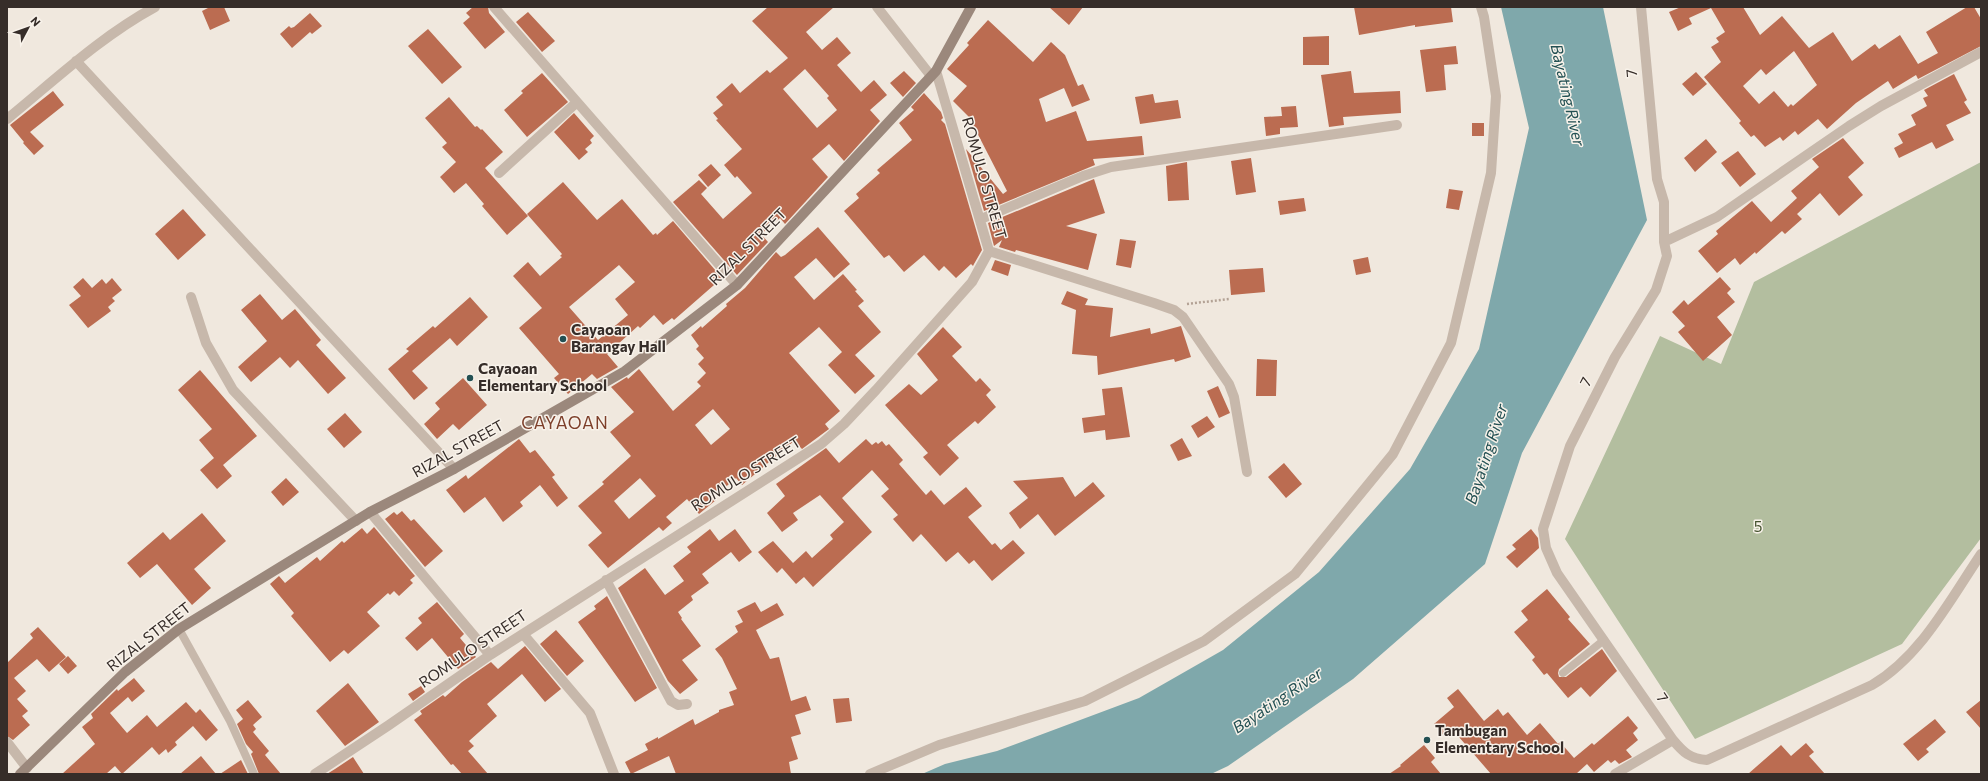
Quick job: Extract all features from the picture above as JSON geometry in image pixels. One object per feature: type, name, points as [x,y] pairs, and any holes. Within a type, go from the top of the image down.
[{"type":"street","points":[[7,120],[76,60],[130,21],[155,7]]},
{"type":"street","points":[[494,7],[576,103],[737,284]]},
{"type":"street","points":[[877,7],[934,73]]},
{"type":"street","name":"RIZAL STREET","points":[[23,771],[124,672],[179,628],[370,512],[454,469],[625,371],[737,284],[934,73],[971,7]]},
{"type":"street","points":[[870,774],[939,745],[1085,701],[1204,641],[1295,574],[1393,454],[1451,343],[1491,173],[1496,96],[1484,17],[1481,7]]},
{"type":"street","name":"7","points":[[1641,7],[1657,180],[1664,202],[1664,242],[1667,256],[1656,290],[1615,357],[1570,446],[1543,529],[1546,548],[1557,573],[1673,740],[1685,754],[1695,760],[1707,760],[1872,685],[1890,674],[1908,658],[1931,628],[1981,554]]},
{"type":"street","points":[[1664,242],[1717,217],[1849,126],[1881,106],[1981,52]]},
{"type":"street","points":[[76,60],[454,469]]},
{"type":"street","name":"ROMULO STREET","points":[[315,774],[389,726],[490,655],[822,444],[844,424],[871,395],[972,282],[990,251],[934,73]]},
{"type":"street","points":[[499,173],[576,103]]},
{"type":"street","points":[[981,219],[1083,176],[1111,167],[1397,125]]},
{"type":"street","points":[[990,251],[1174,310],[1183,317],[1229,384],[1234,397],[1247,472]]},
{"type":"street","points":[[191,297],[206,342],[233,390],[356,521]]},
{"type":"street","points":[[370,512],[490,655]]},
{"type":"street","points":[[606,580],[671,701],[678,705],[687,704]]},
{"type":"street","points":[[523,634],[590,713],[614,774]]},
{"type":"street","points":[[1615,774],[1673,740]]},
{"type":"street","points":[[7,742],[23,771]]},
{"type":"lane","points":[[179,628],[230,721],[254,774]]},
{"type":"lane","points":[[1563,673],[1604,640]]},
{"type":"path","points":[[1174,310],[1184,304],[1229,299]]},
{"type":"green space","name":"5","points":[[1981,162],[1981,538],[1902,644],[1695,739],[1565,539],[1660,336],[1721,364],[1754,282]]},
{"type":"water","name":"Bayating River","points":[[1501,7],[1603,7],[1647,220],[1522,453],[1485,564],[1353,679],[1228,766],[1211,774],[922,774],[945,764],[997,751],[1139,698],[1223,650],[1319,572],[1410,469],[1479,349],[1529,128]]},
{"type":"building","points":[[210,7],[224,7],[230,21],[210,30],[202,11]]},
{"type":"building","points":[[473,7],[488,7],[489,13],[505,32],[485,49],[463,23],[470,17],[466,13]]},
{"type":"building","points":[[768,7],[834,7],[806,32],[822,50],[837,37],[851,53],[837,65],[861,92],[874,80],[887,95],[870,110],[880,121],[844,161],[829,144],[812,159],[828,177],[785,224],[780,218],[761,234],[768,242],[737,275],[673,202],[699,180],[707,188],[701,194],[723,219],[752,193],[737,176],[735,178],[724,165],[742,149],[716,120],[718,119],[713,113],[723,105],[716,97],[732,83],[740,93],[767,70],[770,73],[788,58],[752,21]],"holes":[[[805,69],[829,96],[827,98],[837,110],[817,128],[783,89]]]},
{"type":"building","points":[[1049,7],[1083,7],[1069,25]]},
{"type":"building","points":[[1354,7],[1451,7],[1453,22],[1415,27],[1415,25],[1359,35]]},
{"type":"building","points":[[1681,7],[1743,7],[1760,35],[1782,16],[1809,48],[1833,32],[1852,61],[1875,44],[1879,49],[1900,35],[1918,64],[1938,53],[1926,32],[1967,7],[1974,7],[1981,19],[1981,46],[1918,79],[1916,75],[1893,89],[1888,81],[1856,103],[1827,129],[1818,119],[1798,135],[1795,131],[1783,141],[1780,137],[1765,147],[1754,135],[1751,137],[1739,123],[1741,121],[1704,77],[1721,62],[1711,47],[1719,42],[1716,38],[1725,32],[1711,8],[1689,18],[1692,24],[1678,31],[1669,12]],"holes":[[[1794,51],[1817,85],[1793,106],[1791,104],[1788,107],[1774,91],[1759,104],[1743,86],[1761,69],[1766,75]]]},
{"type":"building","points":[[528,12],[555,41],[542,52],[516,22]]},
{"type":"building","points":[[310,13],[322,26],[312,34],[310,32],[292,48],[280,34],[289,26],[291,28],[294,27]]},
{"type":"building","points":[[988,20],[1033,62],[1051,42],[1065,55],[1078,86],[1083,84],[1090,100],[1072,107],[1064,88],[1039,99],[1046,122],[1076,111],[1087,141],[1142,136],[1144,155],[1093,159],[1095,165],[984,211],[966,149],[1003,194],[1007,191],[969,117],[953,101],[967,86],[947,69],[969,45],[967,43]]},
{"type":"building","points":[[428,29],[462,67],[442,84],[408,46]]},
{"type":"building","points":[[1329,36],[1329,65],[1303,65],[1303,37]]},
{"type":"building","points":[[1456,46],[1458,64],[1444,65],[1446,90],[1426,92],[1420,50]]},
{"type":"building","points":[[904,71],[916,83],[903,97],[890,83]]},
{"type":"building","points":[[1351,71],[1354,93],[1400,91],[1401,113],[1343,117],[1344,125],[1329,127],[1321,75]]},
{"type":"building","points":[[1696,72],[1707,84],[1693,96],[1682,84]]},
{"type":"building","points":[[542,73],[568,102],[527,137],[504,110],[523,93],[521,91]]},
{"type":"building","points":[[1954,74],[1967,100],[1964,102],[1971,113],[1946,125],[1954,140],[1936,149],[1932,142],[1899,158],[1894,148],[1903,143],[1898,134],[1916,125],[1911,115],[1927,106],[1923,98],[1928,96],[1924,90]]},
{"type":"building","points":[[53,91],[64,105],[30,132],[44,146],[34,155],[10,125]]},
{"type":"building","points":[[924,93],[941,112],[943,118],[941,120],[945,124],[982,250],[973,266],[971,264],[956,278],[944,266],[939,271],[924,255],[904,272],[889,255],[884,258],[844,211],[859,198],[856,194],[880,173],[877,170],[912,140],[899,123],[914,110],[911,107]]},
{"type":"building","points":[[1153,94],[1155,103],[1178,100],[1181,118],[1140,124],[1135,97]]},
{"type":"building","points":[[449,97],[475,127],[477,126],[481,130],[482,129],[503,152],[485,168],[528,216],[507,235],[482,206],[484,204],[466,183],[454,193],[440,177],[456,162],[442,147],[447,143],[425,118]]},
{"type":"building","points":[[1296,106],[1298,127],[1280,128],[1280,134],[1266,136],[1264,117],[1282,116],[1281,107]]},
{"type":"building","points":[[574,113],[594,136],[590,140],[592,143],[585,149],[588,152],[579,160],[554,132]]},
{"type":"building","points":[[1472,123],[1484,123],[1484,136],[1472,136]]},
{"type":"building","points":[[1843,138],[1864,163],[1848,177],[1863,195],[1839,216],[1820,193],[1797,214],[1802,219],[1785,234],[1782,231],[1756,254],[1755,252],[1740,265],[1735,258],[1717,273],[1698,251],[1718,234],[1716,231],[1752,201],[1771,222],[1797,198],[1791,191],[1819,167],[1812,159]]},
{"type":"building","points":[[1706,139],[1717,152],[1695,172],[1684,158]]},
{"type":"building","points":[[1738,151],[1756,174],[1740,187],[1721,163]]},
{"type":"building","points":[[1251,158],[1256,192],[1236,195],[1231,161]]},
{"type":"building","points":[[1187,162],[1189,200],[1168,201],[1166,166]]},
{"type":"building","points":[[711,164],[721,175],[708,187],[698,175]]},
{"type":"building","points":[[1094,179],[1105,213],[1066,226],[1097,234],[1088,270],[1016,250],[1015,252],[999,247],[1002,240],[994,246],[988,223]]},
{"type":"building","points":[[563,182],[597,220],[622,199],[653,235],[656,233],[657,235],[673,221],[722,278],[674,320],[672,318],[663,325],[654,315],[640,328],[638,326],[607,354],[618,367],[597,379],[592,374],[568,394],[554,378],[559,374],[519,328],[542,308],[513,276],[528,262],[540,276],[562,257],[560,256],[562,254],[527,214]],"holes":[[[619,265],[635,282],[615,299],[628,315],[598,340],[569,307]]]},
{"type":"building","points":[[1449,189],[1463,191],[1459,210],[1446,208]]},
{"type":"building","points":[[1304,198],[1306,211],[1280,215],[1278,201]]},
{"type":"building","points":[[183,209],[206,235],[178,260],[155,234]]},
{"type":"building","points":[[818,227],[850,264],[834,278],[816,258],[794,277],[814,300],[843,274],[857,290],[855,291],[864,301],[858,306],[881,332],[855,355],[875,376],[855,394],[828,365],[842,352],[819,327],[789,353],[840,411],[825,424],[829,429],[802,449],[794,441],[742,485],[736,478],[714,497],[716,500],[699,514],[687,499],[666,517],[672,523],[663,531],[659,527],[608,568],[588,545],[602,533],[578,506],[604,484],[602,482],[631,456],[610,432],[634,412],[611,387],[627,377],[628,379],[639,369],[673,411],[701,386],[697,382],[706,373],[698,364],[704,358],[696,349],[699,346],[691,335],[701,326],[702,328],[727,306],[726,304],[745,288],[776,252],[781,257]],"holes":[[[713,409],[730,429],[711,445],[695,425]],[[640,478],[656,496],[629,519],[614,501]]]},
{"type":"building","points":[[1120,239],[1136,241],[1131,268],[1116,265]]},
{"type":"building","points":[[1368,257],[1371,272],[1356,275],[1353,260]]},
{"type":"building","points":[[995,260],[1011,265],[1008,276],[991,270]]},
{"type":"building","points":[[1263,268],[1265,292],[1231,295],[1229,270]]},
{"type":"building","points":[[1720,277],[1731,289],[1727,293],[1735,302],[1717,317],[1732,335],[1703,361],[1678,332],[1685,326],[1672,312],[1684,300],[1688,305]]},
{"type":"building","points":[[83,278],[92,288],[102,279],[106,284],[112,278],[122,290],[112,298],[115,301],[108,307],[111,311],[88,328],[69,305],[81,296],[73,287]]},
{"type":"building","points":[[1067,291],[1088,299],[1085,305],[1113,308],[1110,337],[1150,328],[1151,334],[1181,326],[1191,357],[1175,362],[1174,359],[1098,375],[1097,356],[1072,354],[1076,310],[1061,304]]},
{"type":"building","points":[[260,294],[282,320],[295,309],[321,340],[316,345],[346,378],[328,394],[298,360],[290,368],[280,357],[251,382],[238,367],[267,341],[241,310]]},
{"type":"building","points":[[470,297],[488,317],[457,346],[450,338],[412,371],[428,388],[414,400],[388,369],[409,351],[406,349],[433,326],[435,328]]},
{"type":"building","points":[[943,327],[962,347],[952,356],[976,382],[980,378],[991,390],[986,395],[996,407],[978,424],[975,421],[947,445],[959,458],[940,476],[923,457],[928,453],[885,405],[909,384],[921,395],[938,380],[917,354]]},
{"type":"building","points":[[1257,359],[1277,360],[1276,396],[1256,396]]},
{"type":"building","points":[[200,370],[257,436],[223,465],[232,476],[217,489],[200,470],[214,458],[199,440],[212,429],[178,390]]},
{"type":"building","points":[[463,378],[487,405],[459,430],[453,424],[437,439],[424,424],[440,409],[435,403]]},
{"type":"building","points":[[1218,386],[1230,413],[1219,418],[1207,391]]},
{"type":"building","points":[[1122,387],[1130,437],[1106,440],[1105,430],[1084,433],[1082,418],[1105,415],[1102,389]]},
{"type":"building","points":[[345,413],[362,432],[344,448],[327,429]]},
{"type":"building","points":[[1207,416],[1215,427],[1198,438],[1191,426]]},
{"type":"building","points":[[1182,438],[1192,456],[1178,461],[1170,445]]},
{"type":"building","points":[[519,439],[530,453],[535,450],[555,475],[552,477],[568,498],[557,507],[540,485],[520,502],[523,506],[503,522],[485,497],[464,513],[446,490],[466,475],[468,479]]},
{"type":"building","points":[[866,439],[872,445],[876,442],[878,444],[882,441],[886,446],[889,444],[903,460],[899,464],[926,495],[931,490],[944,505],[966,487],[982,506],[968,517],[992,545],[995,543],[1001,550],[1013,540],[1025,553],[992,581],[974,560],[969,564],[958,552],[946,562],[921,534],[913,542],[893,519],[898,515],[881,496],[889,489],[872,470],[842,498],[872,532],[813,587],[804,577],[796,584],[782,568],[777,573],[758,552],[773,541],[793,563],[806,551],[812,558],[833,539],[830,535],[844,522],[820,495],[793,513],[798,520],[782,532],[767,513],[785,496],[776,484],[826,448],[839,463]]},
{"type":"building","points":[[1284,463],[1302,484],[1286,498],[1268,477]]},
{"type":"building","points":[[1063,477],[1075,497],[1093,482],[1105,496],[1055,536],[1038,514],[1020,529],[1009,513],[1028,498],[1013,481]]},
{"type":"building","points":[[286,478],[299,492],[283,506],[271,492]]},
{"type":"building","points":[[402,511],[411,521],[414,519],[443,551],[425,567],[385,519],[394,512],[397,515]]},
{"type":"building","points":[[202,513],[226,541],[194,569],[211,588],[192,605],[157,564],[140,578],[127,563],[163,532],[170,540]]},
{"type":"building","points":[[374,527],[415,576],[410,580],[413,583],[399,596],[394,591],[390,595],[388,593],[367,612],[380,626],[348,654],[344,650],[330,662],[291,616],[294,613],[270,584],[279,576],[285,583],[317,557],[320,561],[342,541],[344,543],[362,528],[367,534]]},
{"type":"building","points":[[710,529],[719,541],[735,529],[752,552],[739,562],[731,552],[702,574],[709,583],[691,596],[693,600],[678,612],[682,618],[681,619],[701,646],[682,660],[698,680],[680,694],[668,681],[618,588],[645,568],[665,595],[684,581],[673,566],[691,552],[687,547]]},
{"type":"building","points":[[1531,529],[1538,538],[1539,548],[1517,568],[1506,557],[1516,549],[1512,545]]},
{"type":"building","points":[[1547,589],[1570,617],[1568,619],[1590,644],[1559,669],[1559,677],[1566,677],[1602,649],[1617,671],[1590,697],[1581,687],[1568,698],[1547,673],[1544,675],[1532,660],[1535,657],[1514,632],[1528,620],[1521,611]]},
{"type":"building","points":[[607,596],[657,688],[635,702],[578,622],[596,609],[594,606]]},
{"type":"building","points":[[437,602],[464,634],[460,638],[476,657],[458,669],[432,638],[417,651],[405,638],[422,623],[418,618]]},
{"type":"building","points":[[755,602],[761,612],[777,603],[784,615],[756,630],[770,659],[779,657],[791,701],[806,696],[811,710],[795,715],[801,734],[791,737],[798,759],[789,762],[791,774],[676,774],[669,756],[631,774],[625,762],[648,750],[645,744],[658,737],[658,739],[693,719],[695,725],[719,712],[719,710],[734,705],[729,692],[737,689],[722,658],[715,649],[738,632],[735,626],[743,622],[737,611]]},
{"type":"building","points":[[38,627],[66,657],[49,672],[37,659],[14,678],[26,691],[17,699],[28,711],[22,716],[30,725],[13,740],[7,736],[7,663],[33,638],[30,634]]},
{"type":"building","points":[[556,630],[584,661],[567,676],[540,644]]},
{"type":"building","points":[[525,646],[561,689],[545,702],[522,674],[487,704],[497,716],[469,741],[474,746],[468,751],[488,774],[462,774],[453,764],[451,765],[414,720],[422,714],[420,711],[443,695],[445,697],[462,682],[491,662],[498,669]]},
{"type":"building","points":[[68,656],[77,666],[68,674],[59,664]]},
{"type":"building","points":[[134,678],[145,691],[132,702],[128,697],[110,713],[127,733],[147,715],[157,727],[186,702],[196,713],[200,709],[218,730],[206,741],[193,726],[175,742],[177,745],[168,753],[166,749],[159,755],[152,747],[122,774],[115,766],[106,774],[62,774],[95,744],[82,727],[93,718],[91,714],[117,689],[118,691]]},
{"type":"building","points":[[348,683],[379,722],[345,746],[316,711]]},
{"type":"building","points":[[421,686],[425,692],[413,701],[408,694]]},
{"type":"building","points":[[1458,689],[1484,721],[1498,709],[1503,716],[1508,712],[1527,735],[1540,723],[1558,744],[1560,742],[1574,758],[1592,743],[1594,745],[1628,716],[1638,728],[1633,733],[1638,740],[1626,750],[1632,757],[1619,764],[1615,760],[1611,763],[1608,760],[1594,772],[1587,764],[1576,774],[1491,774],[1452,729],[1444,736],[1434,724],[1454,707],[1447,698]]},
{"type":"building","points":[[849,698],[852,721],[836,723],[833,699]]},
{"type":"building","points":[[248,700],[262,717],[253,725],[256,729],[253,732],[269,751],[265,755],[281,774],[259,774],[251,754],[253,752],[246,744],[237,724],[243,719],[236,710]]},
{"type":"building","points":[[1981,700],[1981,729],[1966,712]]},
{"type":"building","points":[[1935,719],[1946,732],[1926,749],[1929,752],[1918,761],[1903,744]]},
{"type":"building","points":[[1806,743],[1814,752],[1809,756],[1825,774],[1748,774],[1781,745],[1791,756]]},
{"type":"building","points":[[1424,745],[1435,758],[1431,762],[1441,774],[1389,774],[1401,766],[1400,765]]},
{"type":"building","points":[[201,756],[216,774],[180,774]]},
{"type":"building","points":[[353,757],[364,774],[327,774],[335,769]]},
{"type":"building","points":[[241,760],[248,774],[220,774]]},
{"type":"place","name":"Cayaoan Barangay Hall","points":[[563,339]]},
{"type":"place","name":"Cayaoan Elementary School","points":[[470,378]]},
{"type":"place","name":"Tambugan Elementary School","points":[[1427,740]]},
{"type":"district","name":"CAYAOAN","points":[[565,423]]}]
